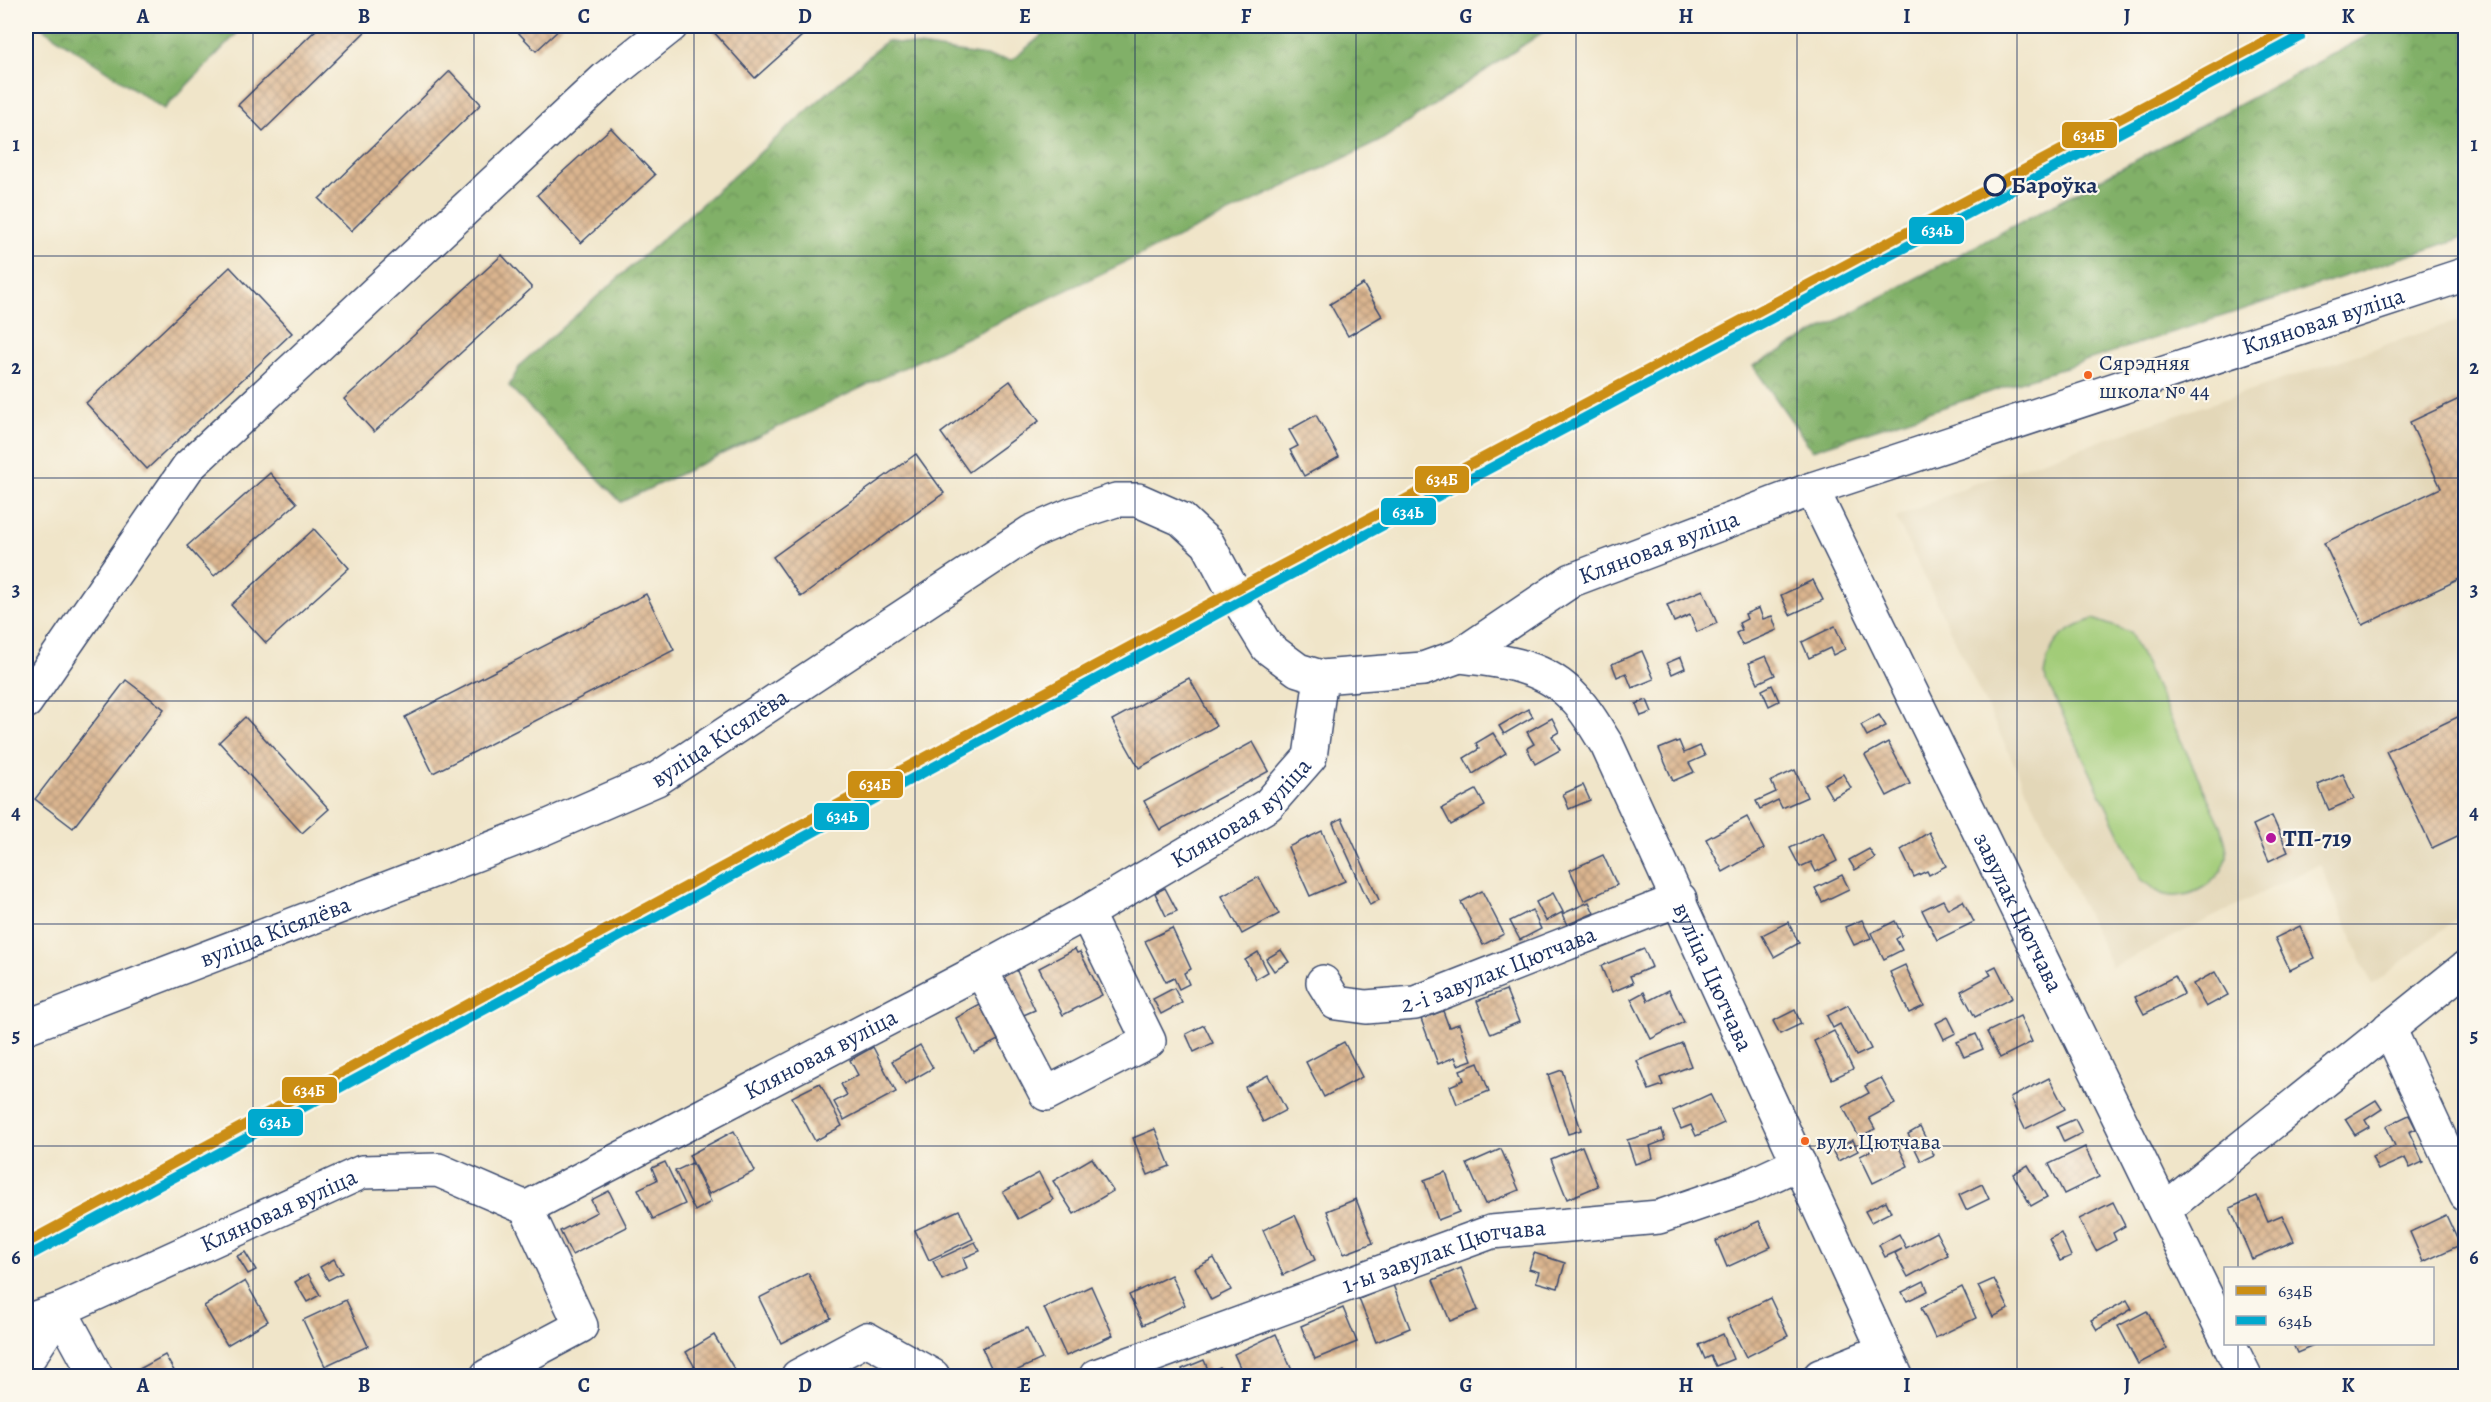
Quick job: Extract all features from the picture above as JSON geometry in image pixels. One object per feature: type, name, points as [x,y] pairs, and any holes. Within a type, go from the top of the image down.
[{"type":"street","points":[[26,702],[188,467],[607,77],[670,26]]},
{"type":"street","name":"Кляновая вуліца","points":[[26,1321],[60,1310],[362,1172],[438,1170],[526,1208],[1086,913],[1268,805],[1310,757],[1321,677],[1423,669],[1459,656],[1572,580],[1812,489],[2466,274]]},
{"type":"street","name":"завулак Цютчава","points":[[1812,489],[2224,1333]]},
{"type":"street","name":"вуліца Кісялёва","points":[[26,1027],[542,829],[657,779],[1031,532],[1073,514],[1116,500],[1138,500],[1181,519],[1208,544],[1267,648],[1298,670],[1321,677]]},
{"type":"street","name":"вуліца Цютчава","points":[[1459,656],[1506,661],[1546,674],[1575,698],[1607,745],[1680,899],[1890,1364]]},
{"type":"street","name":"2-і завулак Цютчава","points":[[1323,982],[1336,1003],[1366,1007],[1415,1004],[1680,899]]},
{"type":"street","points":[[981,970],[1046,1094],[1149,1041],[1086,913]]},
{"type":"street","points":[[2164,1209],[2466,967]]},
{"type":"street","points":[[2389,1028],[2466,1195]]},
{"type":"street","name":"1-ы завулак Цютчава","points":[[1096,1377],[1491,1232],[1659,1217],[1747,1187],[1799,1163]]},
{"type":"street","points":[[487,1377],[582,1326],[526,1208]]},
{"type":"street","points":[[26,1362],[60,1310],[96,1377]]},
{"type":"street","points":[[798,1377],[867,1339],[933,1377]]},
{"type":"street","points":[[2229,1345],[2245,1377]]},
{"type":"street","points":[[1820,1377],[1890,1364]]},
{"type":"shaded area","name":"Сярэдняя школа № 44","points":[[2465,318],[2465,912],[2372,985],[2320,864],[2112,967],[1896,518],[1973,484]]},
{"type":"green space","points":[[39,26],[244,26],[164,109]]},
{"type":"green space","points":[[1053,26],[1552,26],[1380,141],[621,502],[509,386],[521,364],[886,41],[1012,60]]},
{"type":"green space","points":[[2385,26],[2465,26],[2465,237],[1812,450],[1753,366]]},
{"type":"green space","points":[[2093,619],[2130,632],[2222,828],[2227,853],[2224,865],[2212,881],[2194,892],[2184,895],[2165,895],[2141,879],[2044,675],[2050,653],[2059,639],[2065,633]]},
{"type":"building","points":[[320,26],[371,26],[263,131],[238,105]]},
{"type":"building","points":[[512,26],[563,26],[536,51]]},
{"type":"building","points":[[716,26],[813,26],[755,78],[712,30]]},
{"type":"building","points":[[450,71],[481,104],[351,231],[319,199]]},
{"type":"building","points":[[611,128],[655,175],[581,243],[537,195]]},
{"type":"building","points":[[502,255],[532,288],[374,432],[344,399]]},
{"type":"building","points":[[230,267],[292,333],[147,469],[86,403]]},
{"type":"building","points":[[1363,284],[1382,316],[1348,336],[1330,304]]},
{"type":"building","points":[[1010,381],[1039,421],[969,472],[941,433]]},
{"type":"building","points":[[2459,399],[2466,413],[2466,576],[2363,625],[2324,543],[2441,488],[2410,422]]},
{"type":"building","points":[[1316,415],[1339,457],[1304,476],[1290,450],[1298,446],[1289,430]]},
{"type":"building","points":[[916,454],[944,493],[801,597],[773,557]]},
{"type":"building","points":[[270,473],[297,503],[214,576],[187,546]]},
{"type":"building","points":[[314,529],[349,568],[266,643],[231,605]]},
{"type":"building","points":[[1813,580],[1823,600],[1790,615],[1781,595]]},
{"type":"building","points":[[1703,590],[1717,623],[1697,632],[1690,615],[1674,622],[1667,605]]},
{"type":"building","points":[[646,594],[674,650],[433,773],[405,717]]},
{"type":"building","points":[[1759,608],[1763,619],[1772,616],[1777,630],[1742,645],[1736,633],[1742,630],[1739,623],[1747,619],[1745,614]]},
{"type":"building","points":[[1835,626],[1845,649],[1833,655],[1830,648],[1809,658],[1802,642]]},
{"type":"building","points":[[1642,651],[1654,679],[1632,688],[1626,673],[1617,677],[1612,664]]},
{"type":"building","points":[[1766,656],[1775,675],[1758,683],[1749,663]]},
{"type":"building","points":[[1681,657],[1685,668],[1672,674],[1667,663]]},
{"type":"building","points":[[1189,678],[1216,726],[1139,768],[1112,720]]},
{"type":"building","points":[[126,680],[164,709],[73,828],[35,799]]},
{"type":"building","points":[[1772,685],[1779,701],[1769,706],[1762,690]]},
{"type":"building","points":[[1647,700],[1652,712],[1641,716],[1636,704]]},
{"type":"building","points":[[1528,709],[1533,717],[1504,734],[1499,726]]},
{"type":"building","points":[[2466,713],[2466,832],[2432,848],[2386,751]]},
{"type":"building","points":[[1879,715],[1886,726],[1867,736],[1861,725]]},
{"type":"building","points":[[245,717],[329,809],[302,833],[219,742]]},
{"type":"building","points":[[1552,718],[1559,732],[1552,736],[1560,750],[1535,764],[1527,748],[1534,744],[1527,732]]},
{"type":"building","points":[[1493,733],[1506,753],[1473,774],[1464,758],[1479,749],[1476,743]]},
{"type":"building","points":[[1679,741],[1684,753],[1700,746],[1705,756],[1689,763],[1694,772],[1673,781],[1659,749]]},
{"type":"building","points":[[1253,742],[1269,771],[1160,830],[1144,801]]},
{"type":"building","points":[[1888,742],[1910,784],[1887,796],[1865,755]]},
{"type":"building","points":[[1795,770],[1807,797],[1782,808],[1778,800],[1760,809],[1756,801],[1776,792],[1771,781]]},
{"type":"building","points":[[1843,774],[1851,788],[1832,798],[1824,784]]},
{"type":"building","points":[[2343,774],[2354,799],[2329,810],[2318,785]]},
{"type":"building","points":[[1583,785],[1590,800],[1569,809],[1563,794]]},
{"type":"building","points":[[1476,790],[1485,806],[1451,825],[1442,808]]},
{"type":"building","name":"ТП-719","points":[[2272,816],[2288,852],[2269,861],[2253,825]]},
{"type":"building","points":[[1747,817],[1764,849],[1723,872],[1706,839]]},
{"type":"building","points":[[1342,818],[1379,900],[1370,905],[1333,823]]},
{"type":"building","points":[[1322,831],[1345,881],[1310,896],[1288,847]]},
{"type":"building","points":[[1823,832],[1837,861],[1816,872],[1811,862],[1800,867],[1790,848]]},
{"type":"building","points":[[1929,832],[1946,866],[1929,875],[1927,871],[1914,877],[1901,850]]},
{"type":"building","points":[[1869,849],[1875,858],[1855,870],[1849,860]]},
{"type":"building","points":[[1603,855],[1617,885],[1584,901],[1570,870]]},
{"type":"building","points":[[1842,875],[1849,889],[1822,902],[1815,888]]},
{"type":"building","points":[[1259,877],[1279,914],[1242,934],[1222,896]]},
{"type":"building","points":[[1165,888],[1177,911],[1166,916],[1155,893]]},
{"type":"building","points":[[1482,891],[1504,934],[1483,945],[1461,902]]},
{"type":"building","points":[[1553,893],[1563,912],[1546,921],[1536,902]]},
{"type":"building","points":[[1943,900],[1948,909],[1963,901],[1974,922],[1937,940],[1922,910]]},
{"type":"building","points":[[1589,902],[1594,913],[1567,925],[1562,914]]},
{"type":"building","points":[[1532,910],[1541,929],[1520,940],[1510,921]]},
{"type":"building","points":[[1862,920],[1871,938],[1854,945],[1845,927]]},
{"type":"building","points":[[1895,921],[1902,935],[1896,939],[1902,950],[1884,959],[1871,933]]},
{"type":"building","points":[[1788,922],[1799,943],[1774,957],[1762,935]]},
{"type":"building","points":[[2300,926],[2315,958],[2290,970],[2275,938]]},
{"type":"building","points":[[1172,928],[1191,969],[1184,973],[1189,984],[1179,989],[1174,978],[1166,982],[1145,941]]},
{"type":"building","points":[[1075,949],[1077,953],[1080,952],[1102,995],[1063,1015],[1039,968]]},
{"type":"building","points":[[1644,949],[1652,967],[1630,976],[1633,983],[1612,992],[1601,966]]},
{"type":"building","points":[[1281,950],[1289,962],[1274,971],[1266,959]]},
{"type":"building","points":[[1258,952],[1268,972],[1256,979],[1245,960]]},
{"type":"building","points":[[1905,965],[1924,1006],[1909,1013],[1890,972]]},
{"type":"building","points":[[1996,966],[2012,998],[1975,1017],[1961,991],[1991,975],[1988,970]]},
{"type":"building","points":[[1016,969],[1035,1010],[1019,1017],[999,977]]},
{"type":"building","points":[[2215,972],[2228,995],[2206,1007],[2193,984]]},
{"type":"building","points":[[2175,976],[2184,994],[2144,1014],[2135,997]]},
{"type":"building","points":[[1174,988],[1182,1003],[1161,1014],[1153,999]]},
{"type":"building","points":[[1506,990],[1519,1022],[1491,1034],[1477,1001]]},
{"type":"building","points":[[1669,990],[1684,1022],[1651,1039],[1631,999],[1644,992],[1648,1001]]},
{"type":"building","points":[[980,1005],[998,1040],[974,1053],[956,1018]]},
{"type":"building","points":[[1848,1005],[1871,1049],[1856,1056],[1840,1024],[1833,1028],[1827,1016]]},
{"type":"building","points":[[1795,1010],[1801,1024],[1780,1034],[1773,1021]]},
{"type":"building","points":[[1443,1011],[1449,1027],[1459,1024],[1472,1060],[1458,1065],[1455,1057],[1438,1064],[1421,1019]]},
{"type":"building","points":[[2020,1016],[2032,1042],[2000,1058],[1987,1032]]},
{"type":"building","points":[[1948,1017],[1956,1033],[1944,1039],[1936,1023]]},
{"type":"building","points":[[1204,1025],[1213,1043],[1194,1052],[1186,1034]]},
{"type":"building","points":[[1834,1031],[1853,1069],[1832,1079],[1814,1041]]},
{"type":"building","points":[[1976,1034],[1983,1049],[1964,1057],[1957,1042]]},
{"type":"building","points":[[1344,1042],[1362,1077],[1324,1097],[1306,1062]]},
{"type":"building","points":[[1682,1043],[1691,1066],[1660,1078],[1663,1085],[1649,1090],[1637,1061]]},
{"type":"building","points":[[920,1045],[933,1068],[905,1084],[892,1061]]},
{"type":"building","points":[[873,1047],[896,1092],[844,1120],[834,1102],[847,1095],[841,1084],[858,1075],[850,1060]]},
{"type":"building","points":[[1478,1063],[1489,1091],[1457,1104],[1450,1086],[1464,1080],[1460,1070]]},
{"type":"building","points":[[1562,1070],[1581,1130],[1568,1134],[1548,1075]]},
{"type":"building","points":[[1268,1075],[1286,1110],[1263,1122],[1245,1087]]},
{"type":"building","points":[[1881,1078],[1895,1104],[1869,1118],[1875,1129],[1859,1137],[1843,1107],[1869,1093],[1865,1086]]},
{"type":"building","points":[[2049,1078],[2065,1109],[2025,1129],[2010,1098]]},
{"type":"building","points":[[820,1083],[842,1126],[815,1141],[792,1097]]},
{"type":"building","points":[[1710,1094],[1724,1123],[1696,1136],[1691,1125],[1681,1129],[1673,1111]]},
{"type":"building","points":[[2376,1100],[2382,1109],[2365,1120],[2369,1127],[2355,1135],[2345,1119]]},
{"type":"building","points":[[2409,1115],[2416,1129],[2409,1132],[2423,1162],[2410,1168],[2405,1158],[2378,1170],[2372,1157],[2395,1146],[2386,1126]]},
{"type":"building","points":[[2075,1119],[2082,1133],[2064,1142],[2057,1127]]},
{"type":"building","points":[[1920,1127],[1934,1155],[1921,1161],[1908,1134]]},
{"type":"building","points":[[1155,1129],[1170,1166],[1148,1175],[1133,1138]]},
{"type":"building","points":[[1662,1130],[1665,1140],[1650,1146],[1653,1158],[1635,1164],[1627,1140]]},
{"type":"building","points":[[734,1131],[755,1171],[709,1194],[689,1155]]},
{"type":"building","points":[[1895,1139],[1908,1166],[1873,1183],[1860,1156]]},
{"type":"building","points":[[1853,1140],[1858,1151],[1838,1161],[1832,1150]]},
{"type":"building","points":[[1582,1146],[1598,1186],[1567,1199],[1551,1159]]},
{"type":"building","points":[[2085,1147],[2099,1177],[2064,1194],[2049,1164]]},
{"type":"building","points":[[1501,1149],[1519,1190],[1485,1204],[1467,1164]]},
{"type":"building","points":[[1092,1158],[1113,1191],[1074,1214],[1053,1181]]},
{"type":"building","points":[[665,1162],[685,1204],[653,1219],[638,1189],[657,1180],[652,1168]]},
{"type":"building","points":[[692,1163],[711,1202],[695,1211],[675,1171]]},
{"type":"building","points":[[2028,1165],[2047,1197],[2031,1206],[2013,1174]]},
{"type":"building","points":[[1446,1172],[1459,1212],[1438,1220],[1424,1180]]},
{"type":"building","points":[[1039,1173],[1053,1200],[1018,1219],[1003,1192]]},
{"type":"building","points":[[1982,1184],[1989,1199],[1966,1210],[1959,1195]]},
{"type":"building","points":[[609,1191],[627,1227],[572,1255],[560,1231],[597,1212],[591,1200]]},
{"type":"building","points":[[2257,1196],[2268,1221],[2282,1215],[2294,1241],[2252,1259],[2230,1208]]},
{"type":"building","points":[[1356,1199],[1373,1243],[1344,1254],[1327,1211]]},
{"type":"building","points":[[1886,1201],[1891,1212],[1871,1222],[1865,1211]]},
{"type":"building","points":[[2113,1202],[2125,1226],[2113,1233],[2116,1240],[2096,1251],[2079,1219]]},
{"type":"building","points":[[959,1210],[973,1239],[929,1260],[915,1230]]},
{"type":"building","points":[[1295,1215],[1315,1260],[1283,1275],[1263,1230]]},
{"type":"building","points":[[2446,1215],[2460,1245],[2423,1262],[2410,1232]]},
{"type":"building","points":[[1759,1221],[1771,1247],[1727,1267],[1716,1241]]},
{"type":"building","points":[[1936,1232],[1948,1255],[1908,1277],[1895,1253],[1902,1249],[1885,1257],[1879,1245],[1899,1234],[1906,1248]]},
{"type":"building","points":[[2061,1233],[2071,1256],[2060,1261],[2049,1239]]},
{"type":"building","points":[[975,1242],[980,1251],[963,1258],[967,1268],[942,1280],[933,1261]]},
{"type":"building","points":[[245,1252],[256,1270],[248,1274],[237,1256]]},
{"type":"building","points":[[1534,1253],[1565,1263],[1558,1288],[1536,1282],[1539,1272],[1529,1269]]},
{"type":"building","points":[[1214,1258],[1231,1290],[1211,1300],[1195,1268]]},
{"type":"building","points":[[334,1259],[342,1273],[328,1280],[320,1267]]},
{"type":"building","points":[[1461,1268],[1478,1310],[1450,1321],[1433,1280]]},
{"type":"building","points":[[808,1273],[831,1318],[781,1343],[759,1298]]},
{"type":"building","points":[[308,1274],[320,1295],[307,1302],[295,1282]]},
{"type":"building","points":[[1171,1275],[1185,1305],[1143,1325],[1129,1295]]},
{"type":"building","points":[[1994,1279],[2009,1309],[1993,1317],[1978,1286]]},
{"type":"building","points":[[245,1281],[268,1321],[227,1345],[204,1306]]},
{"type":"building","points":[[1924,1281],[1928,1291],[1907,1301],[1902,1292]]},
{"type":"building","points":[[1393,1285],[1410,1328],[1376,1342],[1359,1299]]},
{"type":"building","points":[[1091,1286],[1113,1335],[1066,1356],[1044,1308]]},
{"type":"building","points":[[1962,1287],[1976,1318],[1935,1338],[1921,1308]]},
{"type":"building","points":[[1770,1298],[1788,1336],[1746,1357],[1727,1319]]},
{"type":"building","points":[[346,1300],[368,1346],[325,1366],[303,1320]]},
{"type":"building","points":[[2127,1300],[2132,1309],[2097,1330],[2091,1320]]},
{"type":"building","points":[[1343,1308],[1357,1342],[1315,1359],[1301,1326]]},
{"type":"building","points":[[2147,1311],[2167,1349],[2138,1364],[2118,1326]]},
{"type":"building","points":[[1027,1328],[1042,1359],[1005,1376],[995,1376],[982,1348]]},
{"type":"building","points":[[1276,1334],[1294,1375],[1244,1376],[1234,1354]]},
{"type":"building","points":[[1723,1334],[1733,1359],[1716,1366],[1711,1356],[1705,1359],[1699,1345]]},
{"type":"building","points":[[714,1335],[736,1372],[728,1376],[700,1376],[686,1352]]},
{"type":"building","points":[[2293,1345],[2316,1345],[2297,1353]]},
{"type":"building","points":[[165,1355],[177,1376],[137,1376],[134,1372]]},
{"type":"building","points":[[1204,1360],[1209,1372],[1220,1367],[1224,1376],[1185,1376],[1182,1369]]},
{"type":"transit line","name":"634Б","points":[[26,1243],[1233,591],[2294,26]]},
{"type":"transit line","name":"634Ь","points":[[32,1254],[1239,602],[2300,37]]},
{"type":"place","name":"Бароўка","points":[[1995,185]]},
{"type":"place","name":"Сярэдняя школа № 44","points":[[2088,375]]},
{"type":"place","name":"ТП-719","points":[[2271,838]]},
{"type":"place","name":"вул. Цютчава","points":[[1805,1141]]}]
